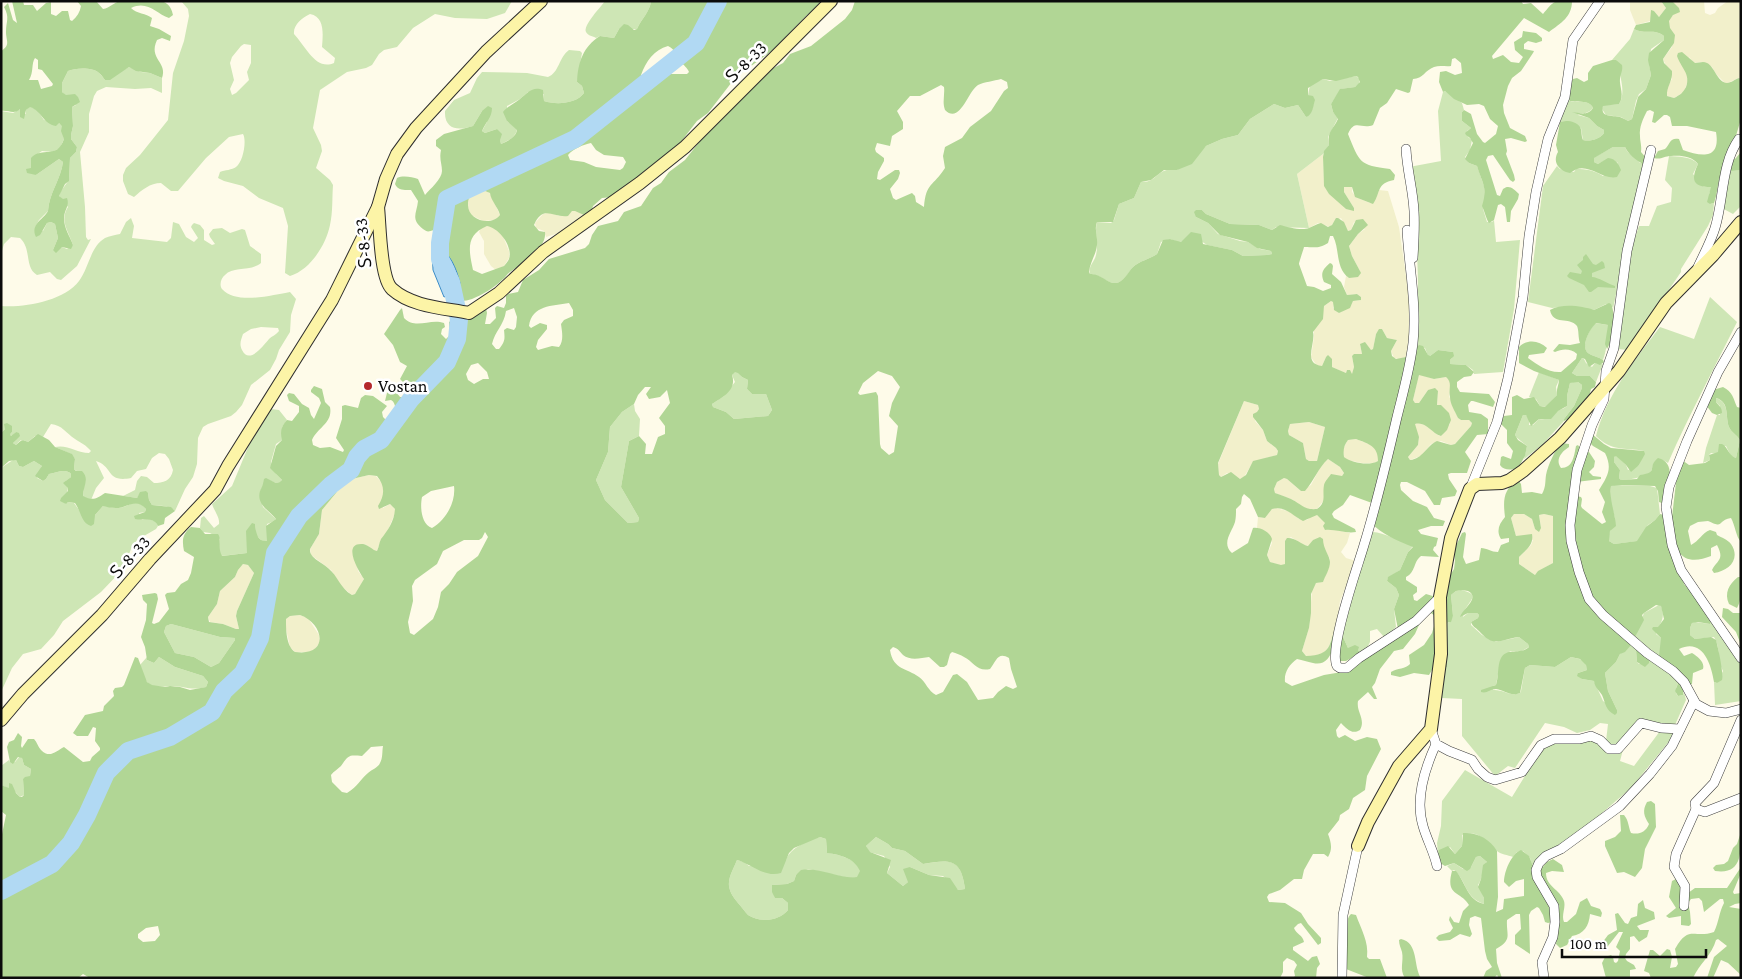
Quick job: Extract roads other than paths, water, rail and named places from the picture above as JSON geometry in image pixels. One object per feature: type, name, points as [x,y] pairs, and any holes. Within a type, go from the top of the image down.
[{"type":"street","points":[[378,207],[386,180],[397,154],[416,128],[486,52],[541,1]]},
{"type":"street","name":"Տ-8-33","points":[[378,207],[384,272],[391,289],[413,301],[469,313],[499,293],[544,252],[640,184],[685,147],[831,1]]},
{"type":"street","points":[[1600,1],[1572,40],[1564,96],[1548,139],[1536,192],[1529,236],[1524,297],[1508,378],[1497,422],[1451,538],[1440,597],[1441,654],[1431,729],[1436,744],[1472,760],[1487,778],[1494,780],[1522,772],[1541,745],[1554,739],[1580,739],[1591,736],[1600,740],[1609,749],[1618,749],[1641,723],[1661,728],[1680,729]]},
{"type":"street","points":[[1696,272],[1715,228],[1728,165],[1733,148],[1739,139]]},
{"type":"street","points":[[1406,149],[1414,209],[1412,270],[1413,343],[1375,506],[1339,632],[1335,657],[1337,666],[1347,668],[1359,658],[1416,621],[1440,597]]},
{"type":"street","points":[[1651,150],[1627,252],[1614,348],[1606,371],[1604,399],[1592,425],[1576,470],[1570,541],[1589,599],[1603,615],[1647,653],[1673,671],[1684,682],[1696,704],[1709,711],[1726,713],[1741,709]]},
{"type":"street","name":"Տ-8-33","points":[[1,720],[23,694],[102,615],[150,559],[214,490],[332,300],[378,207]]},
{"type":"street","points":[[1470,489],[1477,484],[1502,483],[1523,471],[1560,438],[1619,371],[1666,303],[1713,255],[1741,222]]},
{"type":"street","points":[[1407,230],[1408,254],[1412,270]]},
{"type":"street","points":[[1741,332],[1718,372],[1684,448],[1669,487],[1666,507],[1672,544],[1681,570],[1741,658]]},
{"type":"street","points":[[1544,978],[1542,962],[1553,937],[1556,922],[1554,906],[1537,877],[1536,870],[1539,863],[1546,856],[1561,849],[1620,806],[1672,746],[1694,701]]},
{"type":"street","points":[[1684,906],[1685,886],[1674,867],[1676,854],[1696,809],[1696,803],[1714,783],[1741,720]]},
{"type":"street","points":[[1342,978],[1343,915],[1358,846],[1368,822],[1399,766],[1431,729]]},
{"type":"street","points":[[1436,744],[1428,760],[1422,788],[1420,813],[1437,866]]},
{"type":"street","points":[[1696,809],[1705,812],[1741,798]]},
{"type":"water","points":[[437,246],[446,253],[452,262],[460,283],[455,293],[444,297],[433,270],[432,248]]},
{"type":"waterway","points":[[1,891],[52,864],[71,843],[87,815],[106,773],[128,751],[170,737],[212,712],[224,691],[243,673],[260,638],[275,553],[299,516],[331,485],[351,470],[357,457],[364,449],[381,440],[411,399],[447,362],[457,339],[459,319],[451,282],[440,259],[440,243],[447,199],[575,139],[696,43],[718,1]]},
{"type":"place","name":"Vostan","points":[[368,386]]}]
